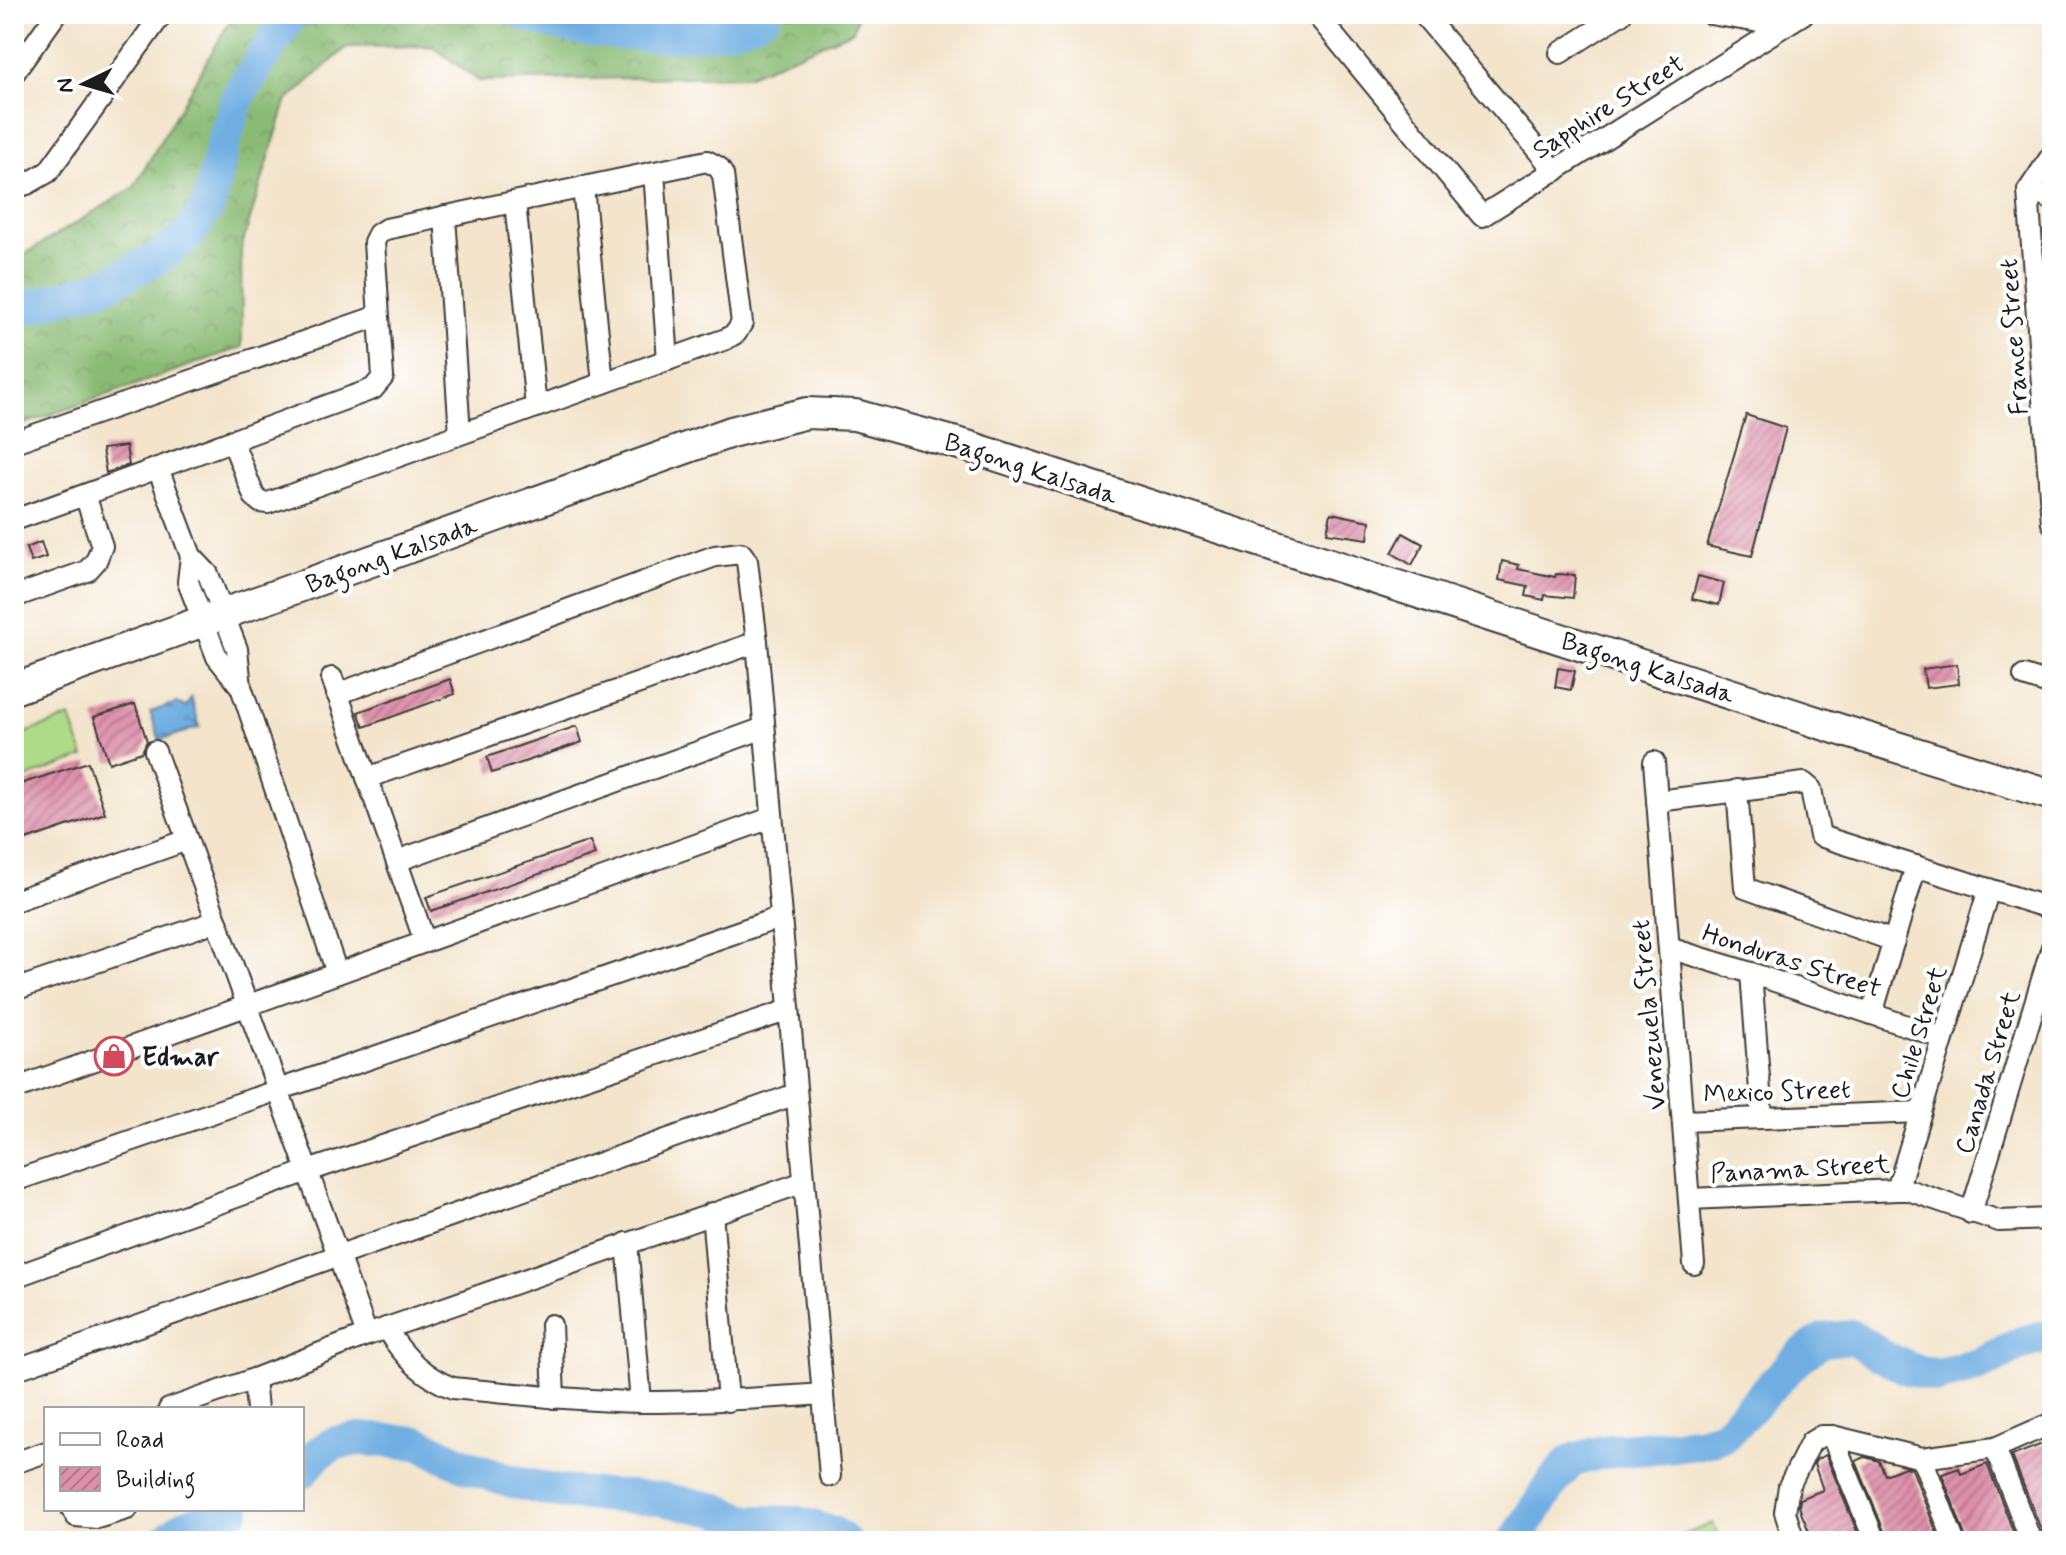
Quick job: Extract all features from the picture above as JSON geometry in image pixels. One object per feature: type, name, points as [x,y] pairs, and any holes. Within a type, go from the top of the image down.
[{"type":"street","points":[[14,73],[56,14]]},
{"type":"street","points":[[14,188],[48,172],[162,14]]},
{"type":"street","name":"Sapphire Street","points":[[1316,14],[1482,216],[1803,14]]},
{"type":"street","points":[[1423,14],[1555,171]]},
{"type":"street","points":[[1560,53],[1621,14]]},
{"type":"street","points":[[1710,14],[1784,26]]},
{"type":"street","points":[[2052,155],[2028,191],[2052,199]]},
{"type":"street","points":[[14,520],[380,384],[383,377],[374,242],[378,234],[386,229],[707,161],[718,167],[723,175],[742,323],[736,333],[726,339],[268,503],[260,502],[254,496],[232,440]]},
{"type":"street","points":[[654,172],[668,360]]},
{"type":"street","points":[[583,187],[603,383]]},
{"type":"street","name":"France Street","points":[[2028,191],[2043,283],[2052,523]]},
{"type":"street","points":[[515,202],[536,407]]},
{"type":"street","points":[[445,216],[460,433]]},
{"type":"street","points":[[14,442],[378,316]]},
{"type":"street","name":"Bagong Kalsada","points":[[14,689],[731,432],[807,413],[855,415],[967,446],[1838,729],[2052,795]]},
{"type":"street","points":[[158,468],[191,556],[208,574],[213,618],[237,649],[241,687],[337,973]]},
{"type":"street","points":[[14,597],[87,571],[96,561],[102,546],[85,495]]},
{"type":"street","points":[[425,942],[335,686],[715,556],[741,553],[747,561],[757,642],[830,1476]]},
{"type":"street","points":[[367,778],[757,642]]},
{"type":"street","points":[[2024,676],[2052,685]]},
{"type":"street","points":[[397,861],[764,728]]},
{"type":"street","points":[[155,751],[337,1254],[376,1331],[439,1383],[453,1388],[554,1398],[641,1402],[728,1401],[823,1394]]},
{"type":"street","name":"Venezuela Street","points":[[1654,762],[1694,1264]]},
{"type":"street","points":[[1657,801],[1804,783],[1811,789],[1820,836],[2052,909]]},
{"type":"street","points":[[1737,790],[1745,888],[1894,941]]},
{"type":"street","points":[[14,1089],[771,818]]},
{"type":"street","points":[[14,901],[187,840]]},
{"type":"street","points":[[1872,1014],[1916,866]]},
{"type":"street","name":"Chile Street","points":[[1897,1190],[1989,889]]},
{"type":"street","points":[[14,1181],[781,917]]},
{"type":"street","points":[[14,990],[217,921]]},
{"type":"street","name":"Canada Street","points":[[1971,1213],[2052,947]]},
{"type":"street","name":"Honduras Street","points":[[1669,948],[1943,1038]]},
{"type":"street","points":[[1751,973],[1762,1117]]},
{"type":"street","points":[[14,1277],[308,1171],[789,1010]]},
{"type":"street","points":[[14,1370],[796,1094]]},
{"type":"street","name":"Mexico Street","points":[[1683,1121],[1921,1112]]},
{"type":"street","points":[[175,1407],[376,1331],[804,1182]]},
{"type":"street","name":"Panama Street","points":[[1689,1199],[1908,1190],[1999,1221],[2052,1217]]},
{"type":"street","points":[[712,1213],[728,1401]]},
{"type":"street","points":[[627,1243],[641,1402]]},
{"type":"street","points":[[551,1325],[554,1398]]},
{"type":"street","points":[[254,1379],[257,1407]]},
{"type":"street","points":[[1786,1536],[1786,1499],[1811,1442],[1821,1436],[1922,1458],[1995,1448],[2052,1423]]},
{"type":"street","points":[[1832,1436],[1875,1541]]},
{"type":"street","points":[[1995,1448],[2031,1541]]},
{"type":"street","points":[[14,1463],[44,1454]]},
{"type":"street","points":[[1922,1458],[1954,1541]]},
{"type":"street","points":[[73,1511],[76,1516],[97,1518],[120,1511]]},
{"type":"green space","points":[[234,14],[858,14],[853,31],[747,76],[479,81],[432,46],[347,47],[286,102],[241,249],[242,347],[16,427],[14,261],[134,187]]},
{"type":"green space","points":[[70,717],[84,757],[14,782],[14,737]]},
{"type":"green space","points":[[1713,1523],[1720,1541],[1669,1541]]},
{"type":"water","points":[[191,698],[200,727],[160,740],[150,712],[176,703],[186,707]]},
{"type":"building","points":[[1746,415],[1786,428],[1752,556],[1707,546]]},
{"type":"building","points":[[126,446],[129,465],[106,473],[102,449]]},
{"type":"building","points":[[1331,513],[1370,521],[1368,539],[1327,533]]},
{"type":"building","points":[[1403,533],[1423,544],[1412,565],[1392,553]]},
{"type":"building","points":[[41,542],[46,557],[31,562],[26,548]]},
{"type":"building","points":[[1502,561],[1519,565],[1518,569],[1555,577],[1556,574],[1575,575],[1573,598],[1545,595],[1544,600],[1526,596],[1528,586],[1499,580]]},
{"type":"building","points":[[1698,576],[1724,583],[1719,605],[1692,599]]},
{"type":"building","points":[[1957,664],[1959,684],[1926,688],[1923,669]]},
{"type":"building","points":[[1558,668],[1575,671],[1571,690],[1555,687]]},
{"type":"building","points":[[450,679],[455,694],[364,727],[358,712]]},
{"type":"building","points":[[135,704],[147,741],[142,752],[109,763],[94,717]]},
{"type":"building","points":[[577,726],[582,742],[492,773],[487,757]]},
{"type":"building","points":[[88,762],[105,813],[14,844],[14,786]]},
{"type":"building","points":[[590,841],[595,855],[431,911],[426,897]]},
{"type":"building","points":[[2052,1440],[2052,1528],[2042,1532],[2012,1456]]},
{"type":"building","points":[[1826,1455],[1861,1541],[1813,1541],[1802,1515],[1800,1499],[1823,1490],[1814,1464]]},
{"type":"building","points":[[1865,1457],[1879,1461],[1885,1475],[1905,1467],[1912,1469],[1940,1541],[1888,1541],[1856,1461]]},
{"type":"building","points":[[1987,1464],[2017,1541],[1967,1541],[1942,1474],[1959,1468],[1961,1474]]},
{"type":"waterway","points":[[14,311],[100,287],[159,258],[189,234],[209,205],[238,96],[291,14]]},
{"type":"waterway","points":[[525,14],[579,28],[646,35],[714,31],[765,14]]},
{"type":"waterway","points":[[1515,1541],[1556,1478],[1571,1461],[1602,1452],[1698,1443],[1723,1436],[1801,1355],[1823,1340],[1853,1337],[1909,1369],[1937,1376],[1979,1365],[2024,1342],[2052,1336]]},
{"type":"waterway","points":[[304,1470],[317,1454],[335,1443],[361,1439],[418,1443],[471,1468],[509,1481],[558,1492],[660,1499],[718,1510],[749,1522],[798,1523],[833,1533],[844,1541]]},
{"type":"waterway","points":[[166,1541],[183,1527],[228,1511]]},
{"type":"place","name":"Edmar","points":[[114,1056]]}]
